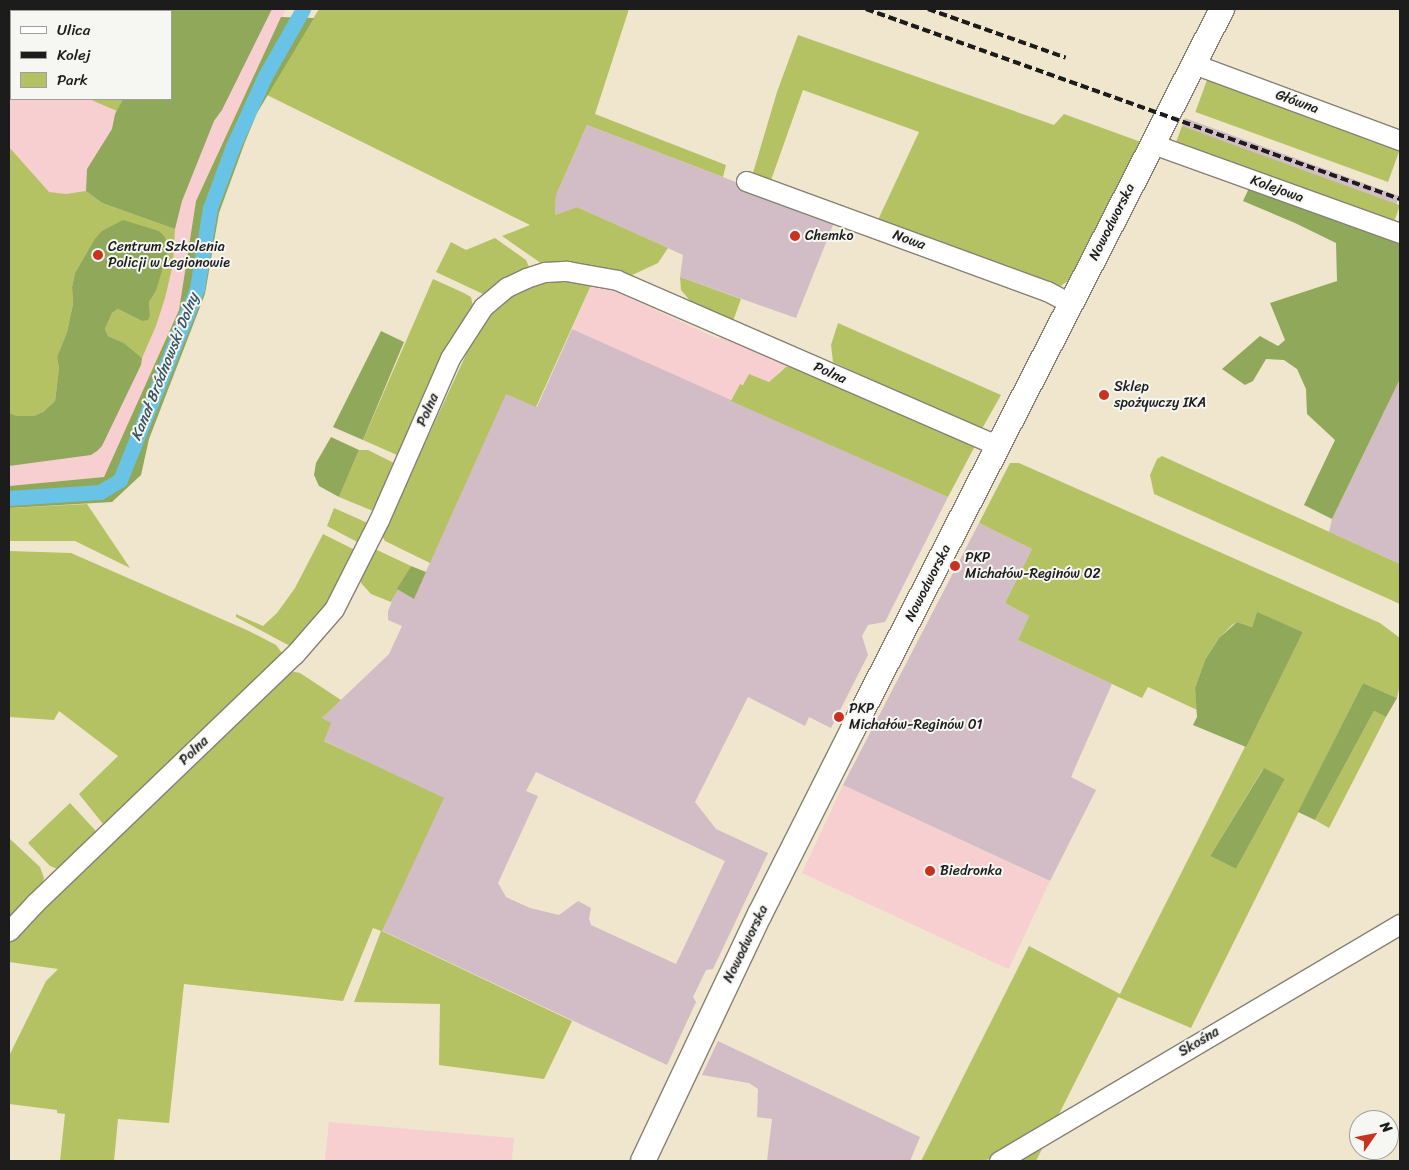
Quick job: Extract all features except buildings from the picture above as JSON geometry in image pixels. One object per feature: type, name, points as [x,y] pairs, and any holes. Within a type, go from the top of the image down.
[{"type":"main road","name":"Nowodworska","points":[[642,1161],[764,907],[1070,303],[1222,9]]},
{"type":"street","name":"Główna","points":[[1194,64],[1400,140]]},
{"type":"street","name":"Kolejowa","points":[[1153,144],[1400,233]]},
{"type":"street","name":"Nowa","points":[[746,180],[1047,291],[1070,303]]},
{"type":"street","name":"Polna","points":[[9,931],[35,902],[294,655],[329,616],[379,520],[450,358],[483,307],[507,287],[545,272],[567,270],[617,280],[998,446]]},
{"type":"street","name":"Skośna","points":[[999,1161],[1400,924]]},
{"type":"shaded area","name":"Centrum Szkolenia Policji w Legionowie","points":[[9,9],[286,9],[196,201],[179,310],[104,477],[9,486]]},
{"type":"shaded area","points":[[1185,118],[1399,196],[1396,204],[1182,126]]},
{"type":"shaded area","points":[[587,125],[835,220],[796,318],[680,277],[683,255],[577,207],[555,215],[556,195]]},
{"type":"shaded area","points":[[592,283],[623,295],[719,339],[723,330],[796,365],[781,370],[769,382],[740,384],[731,401],[572,329]]},
{"type":"shaded area","points":[[572,329],[948,497],[885,622],[868,625],[862,636],[868,655],[831,728],[809,717],[805,726],[748,697],[695,802],[716,829],[768,853],[713,969],[706,970],[693,997],[696,1002],[667,1065],[381,930],[443,799],[323,740],[322,718],[389,654],[402,626],[388,620],[388,611],[397,589],[414,598],[506,393],[537,407]],"holes":[[[536,772],[725,861],[676,964],[591,925],[589,919],[591,908],[578,901],[559,915],[530,908],[506,897],[498,883],[538,796],[526,791]]]},
{"type":"shaded area","points":[[1400,379],[1400,564],[1329,532],[1332,519]]},
{"type":"shaded area","points":[[979,523],[1032,549],[1005,603],[1029,616],[1018,640],[1112,684],[1071,777],[1096,790],[1050,881],[843,785]]},
{"type":"shaded area","points":[[843,785],[1050,881],[1009,969],[802,873]]},
{"type":"shaded area","points":[[718,1041],[920,1137],[910,1161],[767,1161],[772,1119],[757,1117],[758,1089],[749,1083],[702,1075]]},
{"type":"shaded area","points":[[329,1122],[514,1138],[512,1161],[325,1161]]},
{"type":"green space","points":[[78,9],[148,9],[148,10]]},
{"type":"green space","points":[[272,9],[222,110],[214,121],[182,201],[175,229],[102,203],[86,191],[87,169],[112,129],[115,114],[122,100],[172,100],[172,10],[148,10]]},
{"type":"green space","points":[[319,9],[629,9],[595,114],[726,165],[723,177],[587,125],[556,195],[555,215],[577,207],[668,248],[658,263],[628,277],[545,266],[502,236],[530,225],[267,95]]},
{"type":"green space","points":[[281,17],[314,18],[257,113],[245,142],[219,213],[205,294],[149,439],[141,475],[112,502],[9,508],[9,486],[104,477],[179,310],[196,201]]},
{"type":"green space","points":[[798,35],[1054,125],[1064,114],[1141,142],[1071,279],[1056,289],[877,222],[919,132],[803,90],[770,183],[752,176],[777,92]]},
{"type":"green space","points":[[1207,80],[1400,150],[1388,182],[1195,112]]},
{"type":"green space","points":[[91,100],[122,100],[117,111]]},
{"type":"green space","points":[[1182,126],[1400,205],[1392,227],[1174,148]]},
{"type":"green space","points":[[9,147],[49,192],[66,194],[86,191],[102,203],[175,229],[173,264],[165,298],[156,326],[142,358],[124,343],[108,336],[105,329],[112,313],[118,309],[142,321],[150,315],[149,302],[156,291],[94,240],[75,273],[72,287],[73,304],[67,332],[57,357],[59,368],[55,401],[43,412],[34,416],[17,416],[9,413]]},
{"type":"green space","points":[[1249,188],[1400,239],[1400,379],[1332,519],[1304,505],[1335,440],[1307,414],[1306,389],[1297,369],[1284,360],[1266,359],[1253,381],[1245,385],[1222,369],[1260,336],[1278,346],[1285,340],[1270,303],[1337,281],[1336,243],[1243,201]]},
{"type":"green space","points":[[123,220],[159,231],[165,237],[167,245],[167,253],[156,291],[149,302],[150,315],[148,320],[142,321],[118,309],[112,313],[105,329],[108,336],[124,343],[142,358],[141,365],[102,446],[97,451],[91,455],[9,466],[9,413],[17,416],[34,416],[43,412],[55,401],[59,368],[57,357],[67,332],[73,304],[72,287],[75,273],[94,240],[102,231]]},
{"type":"green space","points":[[495,238],[526,260],[529,267],[488,294],[483,294],[436,272],[451,242],[466,250]]},
{"type":"green space","points":[[680,277],[741,299],[733,321],[692,303],[681,290]]},
{"type":"green space","points":[[433,279],[471,297],[473,306],[400,454],[397,455],[363,440]]},
{"type":"green space","points":[[558,279],[592,283],[536,407],[506,394],[430,563],[385,541],[382,536],[470,346],[487,317],[519,291]]},
{"type":"green space","points":[[838,323],[1001,395],[983,427],[979,429],[833,362],[831,345]]},
{"type":"green space","points":[[381,331],[404,342],[363,440],[333,427]]},
{"type":"green space","points":[[796,365],[974,444],[975,446],[948,497],[731,401],[740,384],[743,385],[749,374],[769,382],[786,367]]},
{"type":"green space","points":[[331,437],[359,450],[339,497],[319,486],[314,475],[316,463]]},
{"type":"green space","points":[[359,450],[368,450],[394,463],[373,511],[339,497]]},
{"type":"green space","points":[[1162,456],[1400,564],[1400,604],[1154,494],[1150,475],[1157,459]]},
{"type":"green space","points":[[1010,463],[1019,463],[1380,623],[1400,638],[1400,684],[1397,698],[1363,683],[1191,1028],[1118,997],[1057,1118],[985,1161],[921,1161],[1029,946],[1120,994],[1303,632],[1257,613],[1252,627],[1237,622],[1232,625],[1219,638],[1205,660],[1195,688],[1197,710],[1148,687],[1142,698],[1018,640],[1029,616],[1005,603],[1032,549],[979,523]],"holes":[[[1263,769],[1285,779],[1236,869],[1210,856]]]},
{"type":"green space","points":[[87,504],[130,568],[75,541],[9,541],[9,508]]},
{"type":"green space","points":[[334,508],[370,524],[361,544],[327,526]]},
{"type":"green space","points":[[323,534],[357,551],[322,610],[290,646],[236,617],[236,614],[263,626],[277,613],[295,588]]},
{"type":"green space","points":[[375,549],[411,566],[391,602],[371,594],[361,583],[359,575]]},
{"type":"green space","points":[[9,551],[71,553],[249,631],[276,645],[282,653],[110,823],[103,824],[79,794],[118,756],[59,711],[54,720],[9,717]]},
{"type":"green space","points":[[411,566],[426,572],[414,599],[397,589]]},
{"type":"green space","points":[[1257,612],[1303,632],[1246,747],[1193,725],[1197,717],[1195,688],[1205,660],[1219,638],[1237,622],[1252,627]]},
{"type":"green space","points":[[290,671],[300,673],[341,700],[322,718],[331,723],[324,741],[444,798],[382,931],[572,1021],[544,1079],[439,1065],[440,1004],[354,1002],[381,931],[373,928],[343,1001],[184,984],[169,1123],[118,1119],[114,1161],[60,1161],[65,1114],[57,1113],[57,1110],[9,1104],[9,1056],[46,981],[58,969],[9,962],[9,943],[27,921]]},
{"type":"green space","points":[[1363,683],[1397,698],[1386,717],[1374,711],[1315,820],[1298,812]]},
{"type":"green space","points":[[1374,711],[1386,717],[1329,828],[1315,820]]},
{"type":"green space","points":[[1264,768],[1285,779],[1236,869],[1210,856]]},
{"type":"green space","points":[[70,803],[95,830],[96,836],[60,870],[50,866],[28,843]]},
{"type":"green space","points":[[9,838],[40,867],[44,878],[43,882],[9,918]]},
{"type":"green space","points":[[1048,1137],[1036,1161],[1009,1161]]},
{"type":"waterway","name":"Kanał Bródnowski Dolny","points":[[9,498],[100,492],[120,480],[197,288],[210,208],[233,146],[265,76],[303,9]]},
{"type":"railway","points":[[866,9],[1400,199]]},
{"type":"railway","points":[[928,9],[1066,58]]},
{"type":"place","name":"Chemko","points":[[795,236]]},
{"type":"place","name":"Centrum Szkolenia Policji w Legionowie","points":[[98,255]]},
{"type":"place","name":"Sklep spożywczy IKA","points":[[1104,395]]},
{"type":"place","name":"PKP Michałów-Reginów 02","points":[[955,566]]},
{"type":"place","name":"PKP Michałów-Reginów 01","points":[[839,717]]},
{"type":"place","name":"Biedronka","points":[[930,871]]}]
